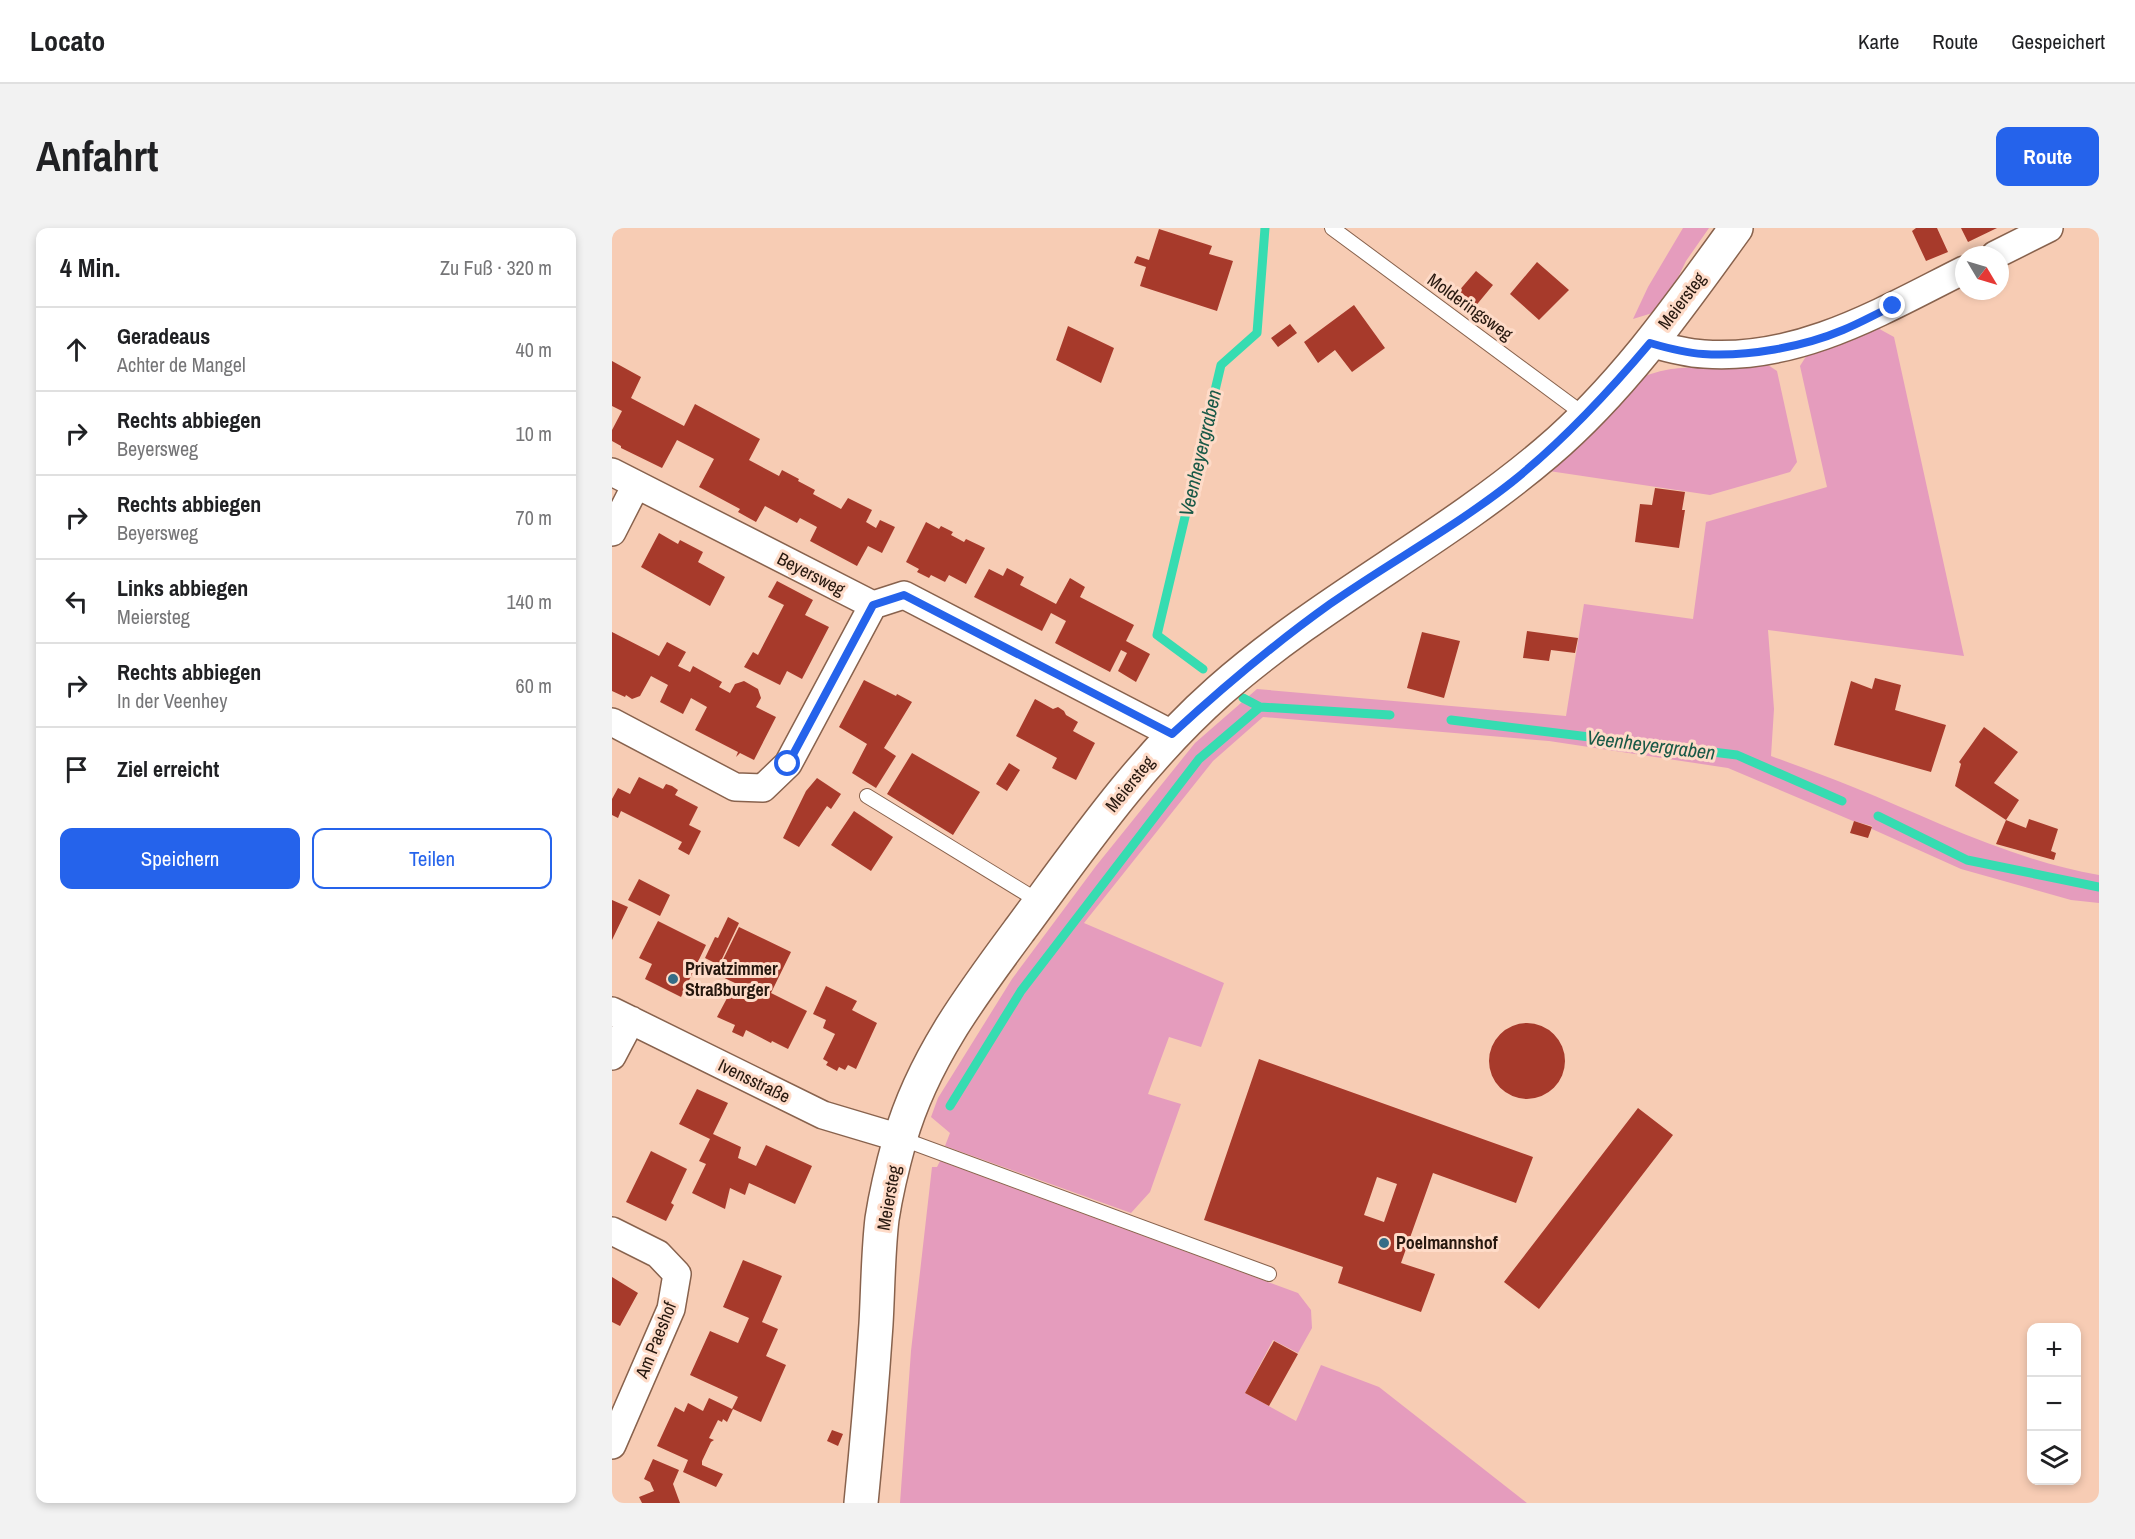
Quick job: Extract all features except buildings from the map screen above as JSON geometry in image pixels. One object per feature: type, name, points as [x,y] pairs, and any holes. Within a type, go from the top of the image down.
[{"type":"street","name":"Meiersteg","points":[[861,1503],[870,1417],[882,1217],[900,1138],[923,1078],[947,1032],[1116,800],[1172,734],[1221,689],[1331,604],[1511,483],[1586,416],[1650,343],[1736,228]]},
{"type":"street","points":[[2009,248],[2049,228]]},
{"type":"street","points":[[1650,343],[1703,354],[1730,355],[1782,348],[1842,331],[1955,274]]},
{"type":"street","name":"Beyersweg","points":[[612,472],[873,605]]},
{"type":"street","points":[[612,532],[636,485]]},
{"type":"street","points":[[612,722],[735,787],[763,788],[788,764],[873,605],[904,595],[1172,734]]},
{"type":"street","points":[[612,1056],[621,1016]]},
{"type":"street","name":"Ivensstraße","points":[[621,1016],[823,1115],[900,1138]]},
{"type":"street","name":"Am Paeshof","points":[[612,1231],[658,1254],[677,1274],[671,1309],[612,1444]]},
{"type":"lane","name":"Molderingsweg","points":[[1332,228],[1586,416]]},
{"type":"lane","points":[[867,795],[1040,902]]},
{"type":"lane","points":[[900,1138],[1269,1274]]},
{"type":"shaded area","points":[[1683,228],[1709,228],[1686,261],[1662,310],[1633,319],[1648,287]]},
{"type":"shaded area","points":[[1874,326],[1894,337],[1964,656],[1768,630],[1774,709],[1771,756],[2004,849],[2035,860],[2099,875],[2099,903],[2071,900],[1961,869],[1872,829],[1872,826],[1853,821],[1728,768],[1549,741],[1263,717],[1213,761],[1084,923],[1224,983],[1201,1047],[1169,1037],[1148,1094],[1181,1104],[1150,1192],[1131,1213],[945,1146],[950,1133],[931,1117],[938,1098],[1012,979],[1096,866],[1195,743],[1257,689],[1566,716],[1584,604],[1693,619],[1706,522],[1827,487],[1800,366],[1810,350]]},
{"type":"shaded area","points":[[1759,359],[1777,371],[1797,462],[1790,472],[1710,495],[1549,471],[1642,377],[1660,371],[1720,366]]},
{"type":"shaded area","points":[[940,1161],[1298,1293],[1311,1310],[1312,1328],[1298,1353],[1273,1340],[1245,1393],[1296,1421],[1321,1365],[1379,1387],[1527,1503],[900,1503],[911,1351],[932,1167],[937,1167]]},
{"type":"waterway","name":"Veenheyergraben","points":[[1203,669],[1157,635],[1221,365],[1257,333],[1265,228]]},
{"type":"waterway","name":"Veenheyergraben","points":[[1243,698],[1260,707],[1390,715]]},
{"type":"waterway","points":[[950,1106],[1021,991],[1199,759],[1260,707]]},
{"type":"waterway","name":"Veenheyergraben","points":[[1451,720],[1737,755],[1842,801]]},
{"type":"waterway","name":"Veenheyergraben","points":[[1878,816],[1967,860],[2099,887]]},
{"type":"place","name":"Privatzimmer Straßburger","points":[[673,979]]},
{"type":"place","name":"Poelmannshof","points":[[1384,1243]]},
{"type":"route","points":[[788,764],[873,605],[904,595],[1172,734],[1221,689],[1331,604],[1511,483],[1586,416],[1650,343],[1703,354],[1730,355],[1782,348],[1842,331],[1893,306]]}]
